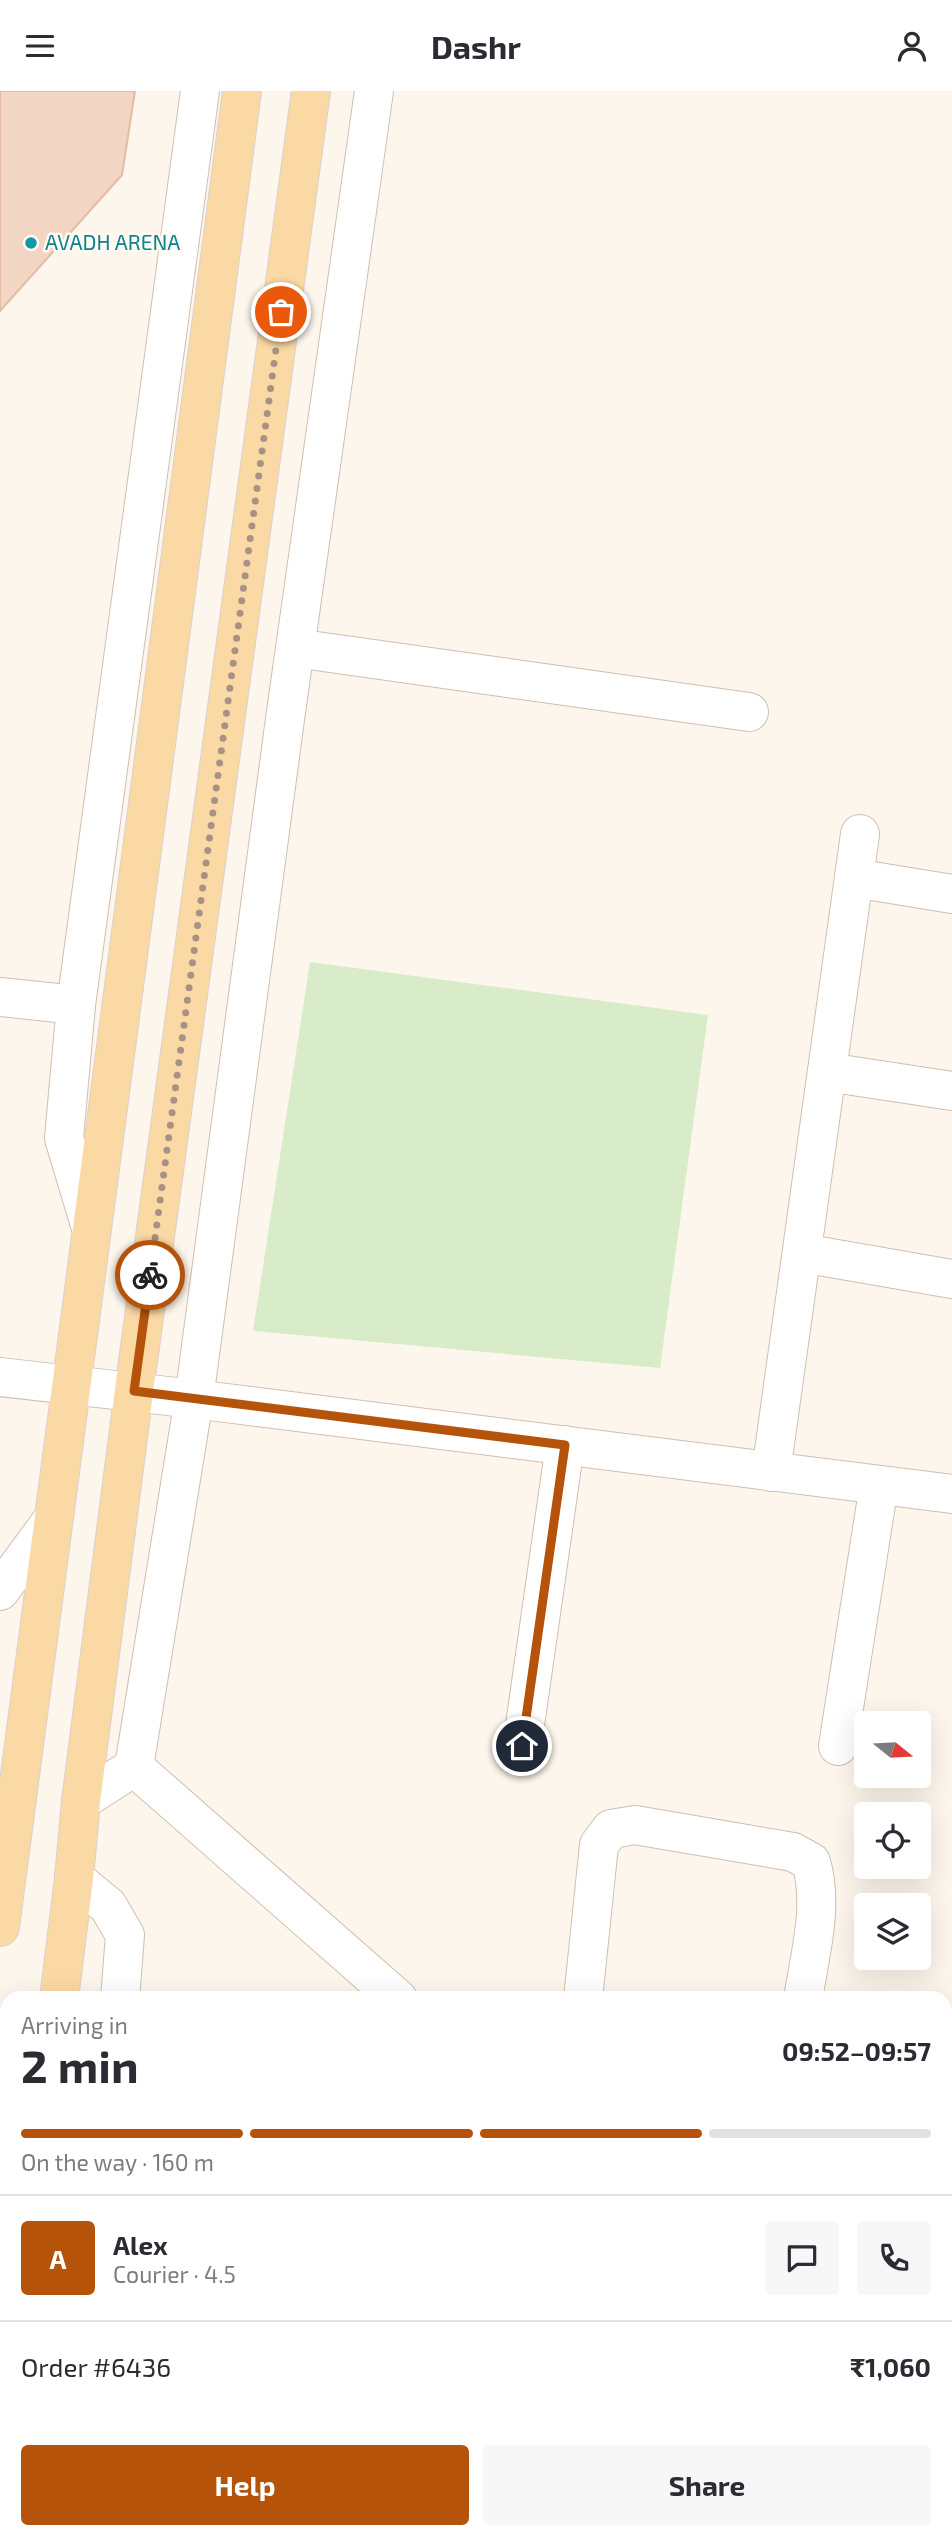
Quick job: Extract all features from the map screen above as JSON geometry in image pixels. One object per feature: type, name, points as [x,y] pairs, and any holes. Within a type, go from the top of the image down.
[{"type":"main road","points":[[0,1927],[242,91]]},
{"type":"main road","points":[[59,1991],[134,1391],[311,91]]},
{"type":"street","points":[[91,1228],[64,1139],[76,1005],[200,91]]},
{"type":"street","points":[[81,1801],[134,1767],[194,1399],[373,91]]},
{"type":"street","points":[[295,648],[749,712]]},
{"type":"street","points":[[771,1472],[860,834]]},
{"type":"street","points":[[854,878],[952,894]]},
{"type":"street","points":[[0,997],[76,1005]]},
{"type":"street","points":[[827,1072],[952,1091]]},
{"type":"street","points":[[802,1254],[952,1279]]},
{"type":"street","points":[[0,1377],[134,1391],[952,1494]]},
{"type":"street","points":[[522,1746],[565,1445]]},
{"type":"street","points":[[838,1746],[879,1485]]},
{"type":"street","points":[[0,1591],[53,1518]]},
{"type":"street","points":[[134,1767],[389,1991]]},
{"type":"street","points":[[584,1991],[599,1845],[611,1829],[635,1825],[793,1852],[811,1862],[816,1881],[817,1904],[804,1991]]},
{"type":"street","points":[[74,1878],[108,1906],[125,1935],[121,1991]]},
{"type":"green space","points":[[310,962],[708,1015],[660,1368],[253,1331]]},
{"type":"building","name":"AVADH ARENA","points":[[0,91],[135,91],[122,175],[0,311]]},
{"type":"way so far","points":[[150,1275],[281,312]]},
{"type":"place","name":"AVADH ARENA","points":[[31,243]]},
{"type":"route","points":[[150,1275],[134,1391],[565,1445],[522,1746]]}]
